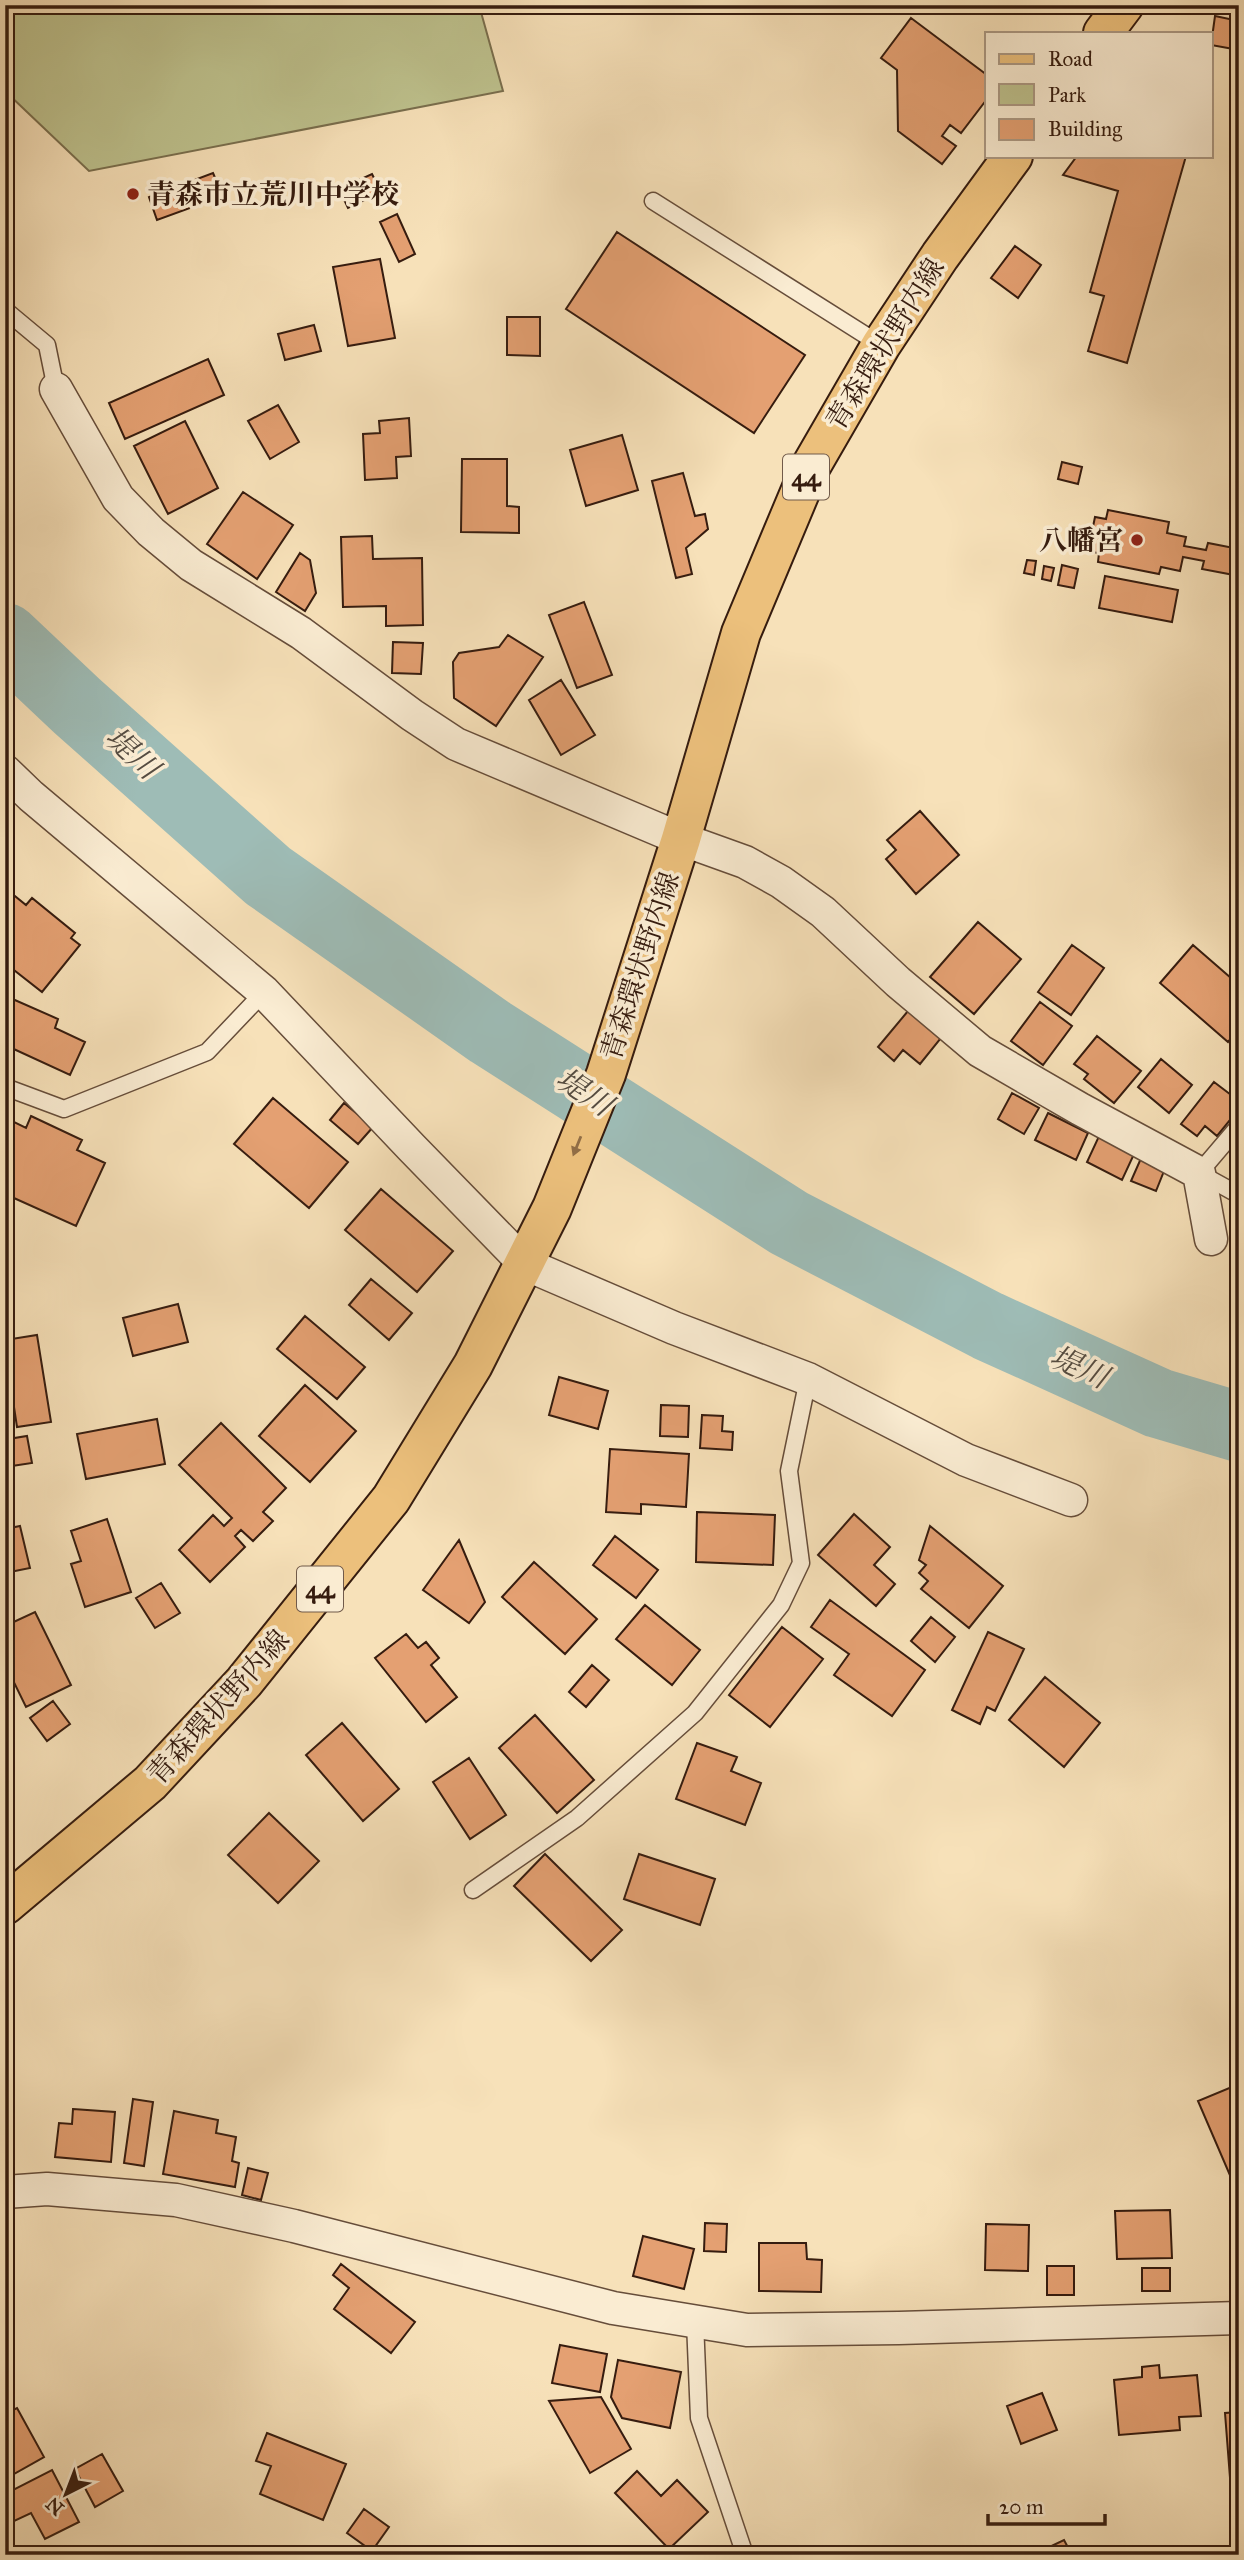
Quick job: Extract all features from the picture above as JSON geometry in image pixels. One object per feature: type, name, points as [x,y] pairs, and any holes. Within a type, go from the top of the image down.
[{"type":"main road","points":[[1104,32],[1124,5]]},
{"type":"main road","name":"青森環状野内線","points":[[5,1905],[150,1783],[244,1682],[391,1499],[473,1365],[552,1208],[606,1074],[681,839],[741,633],[773,551],[811,466],[881,345],[940,256],[1012,158]]},
{"type":"street","points":[[57,389],[118,498],[151,532],[191,565],[301,633],[456,744],[681,839],[745,862],[781,882],[823,912],[898,982],[980,1051],[1080,1109],[1199,1172],[1211,1239]]},
{"type":"street","points":[[5,771],[31,796],[264,992],[525,1264],[674,1328],[808,1379],[966,1460],[1071,1500]]},
{"type":"street","points":[[5,2192],[47,2189],[176,2200],[294,2225],[613,2308],[747,2330],[899,2329],[1239,2318]]},
{"type":"lane","points":[[653,201],[881,345]]},
{"type":"lane","points":[[5,310],[47,345],[57,389]]},
{"type":"lane","points":[[5,1087],[64,1110],[207,1052],[264,992]]},
{"type":"lane","points":[[1239,1126],[1199,1172],[1239,1195]]},
{"type":"lane","points":[[472,1890],[577,1818],[695,1713],[782,1605],[801,1563],[789,1471],[808,1379]]},
{"type":"lane","points":[[695,2322],[699,2418],[745,2555]]},
{"type":"green space","points":[[5,5],[479,5],[503,91],[89,171],[5,91]]},
{"type":"building","points":[[1215,16],[1239,21],[1239,50],[1212,45]]},
{"type":"building","points":[[911,18],[985,74],[985,102],[961,133],[950,125],[942,136],[956,146],[942,164],[898,131],[897,70],[881,58]]},
{"type":"building","points":[[1076,158],[1185,158],[1127,363],[1088,351],[1104,296],[1090,292],[1118,191],[1063,175]]},
{"type":"building","points":[[213,173],[223,196],[157,220],[149,197]]},
{"type":"building","points":[[372,174],[381,192],[348,208],[339,189]]},
{"type":"building","points":[[397,214],[415,254],[399,262],[380,222]]},
{"type":"building","points":[[617,232],[805,355],[754,433],[566,309]]},
{"type":"building","points":[[1015,246],[1041,265],[1018,298],[991,278]]},
{"type":"building","points":[[380,259],[395,338],[348,346],[333,267]]},
{"type":"building","points":[[507,317],[540,317],[540,356],[507,355]]},
{"type":"building","points":[[314,325],[321,351],[285,360],[278,334]]},
{"type":"building","points":[[208,359],[224,395],[125,439],[109,403]]},
{"type":"building","points":[[278,405],[299,442],[270,459],[248,421]]},
{"type":"building","points":[[409,418],[411,456],[396,457],[397,478],[365,480],[363,434],[380,433],[379,421]]},
{"type":"building","points":[[185,421],[218,488],[168,514],[134,446]]},
{"type":"building","points":[[622,435],[638,490],[586,506],[570,450]]},
{"type":"building","points":[[462,459],[507,459],[507,506],[519,507],[519,533],[461,532]]},
{"type":"building","points":[[1062,462],[1082,467],[1078,484],[1058,479]]},
{"type":"building","points":[[683,473],[695,516],[705,514],[708,529],[686,548],[692,574],[676,578],[652,481]]},
{"type":"building","points":[[243,492],[293,525],[257,579],[207,544]]},
{"type":"building","name":"八幡宮","points":[[1108,510],[1169,522],[1167,533],[1186,537],[1184,546],[1206,550],[1208,543],[1239,549],[1234,575],[1202,569],[1204,561],[1183,557],[1180,571],[1161,567],[1159,574],[1098,562],[1099,553],[1088,551],[1095,517],[1106,519]]},
{"type":"building","points":[[372,536],[373,559],[422,558],[423,625],[386,626],[386,606],[343,607],[341,537]]},
{"type":"building","points":[[300,553],[310,560],[316,593],[305,611],[276,592]]},
{"type":"building","points":[[1027,560],[1036,561],[1034,575],[1024,573]]},
{"type":"building","points":[[1062,565],[1078,569],[1074,588],[1058,585]]},
{"type":"building","points":[[1044,566],[1054,568],[1051,581],[1042,579]]},
{"type":"building","points":[[1105,576],[1178,590],[1172,622],[1099,608]]},
{"type":"building","points":[[584,602],[612,675],[577,688],[549,615]]},
{"type":"building","points":[[508,635],[543,657],[496,726],[454,698],[453,662],[459,653],[499,647]]},
{"type":"building","points":[[393,642],[423,643],[421,674],[392,673]]},
{"type":"building","points":[[561,680],[595,735],[561,755],[529,700]]},
{"type":"building","points":[[920,811],[959,855],[916,894],[886,859],[896,850],[887,840]]},
{"type":"building","points":[[5,888],[26,905],[32,898],[75,933],[71,938],[80,945],[42,992],[5,963]]},
{"type":"building","points":[[978,922],[1021,959],[974,1014],[930,977]]},
{"type":"building","points":[[1072,945],[1104,968],[1071,1015],[1038,992]]},
{"type":"building","points":[[1193,945],[1239,985],[1239,1029],[1228,1042],[1160,983]]},
{"type":"building","points":[[8,997],[58,1019],[55,1028],[85,1042],[70,1075],[5,1045],[5,1003]]},
{"type":"building","points":[[1040,1002],[1072,1026],[1043,1065],[1011,1041]]},
{"type":"building","points":[[908,1011],[941,1038],[920,1064],[903,1050],[894,1061],[878,1047]]},
{"type":"building","points":[[1097,1036],[1141,1071],[1114,1103],[1084,1079],[1088,1074],[1074,1064]]},
{"type":"building","points":[[1161,1059],[1192,1085],[1169,1113],[1138,1087]]},
{"type":"building","points":[[1214,1082],[1239,1101],[1239,1109],[1217,1136],[1205,1126],[1197,1136],[1181,1124]]},
{"type":"building","points":[[1012,1093],[1039,1108],[1024,1134],[998,1119]]},
{"type":"building","points":[[273,1098],[348,1162],[309,1208],[234,1144]]},
{"type":"building","points":[[344,1103],[373,1127],[358,1144],[330,1120]]},
{"type":"building","points":[[1048,1113],[1088,1133],[1076,1160],[1035,1140]]},
{"type":"building","points":[[31,1116],[82,1140],[77,1150],[105,1163],[76,1226],[5,1194],[5,1120],[6,1118],[26,1128]]},
{"type":"building","points":[[1100,1134],[1135,1152],[1122,1180],[1087,1162]]},
{"type":"building","points":[[1142,1156],[1166,1166],[1156,1191],[1131,1181]]},
{"type":"building","points":[[381,1189],[453,1251],[417,1292],[345,1230]]},
{"type":"building","points":[[371,1279],[412,1313],[389,1340],[349,1305]]},
{"type":"building","points":[[178,1304],[188,1342],[133,1356],[123,1318]]},
{"type":"building","points":[[305,1316],[365,1367],[337,1399],[277,1349]]},
{"type":"building","points":[[37,1335],[51,1422],[17,1427],[14,1407],[5,1408],[5,1340]]},
{"type":"building","points":[[559,1377],[608,1391],[598,1429],[549,1415]]},
{"type":"building","points":[[305,1385],[356,1431],[310,1482],[259,1436]]},
{"type":"building","points":[[661,1405],[689,1406],[688,1437],[660,1436]]},
{"type":"building","points":[[702,1415],[723,1416],[722,1431],[733,1432],[732,1450],[700,1448]]},
{"type":"building","points":[[157,1419],[165,1464],[86,1479],[77,1434]]},
{"type":"building","points":[[221,1423],[286,1488],[263,1512],[273,1521],[253,1541],[241,1530],[235,1536],[245,1547],[210,1582],[179,1550],[213,1515],[224,1526],[232,1518],[179,1465]]},
{"type":"building","points":[[5,1425],[8,1439],[27,1436],[32,1463],[5,1467]]},
{"type":"building","points":[[610,1449],[689,1454],[686,1507],[641,1504],[641,1514],[606,1512]]},
{"type":"building","points":[[697,1512],[775,1515],[773,1565],[696,1562]]},
{"type":"building","points":[[854,1514],[890,1547],[874,1565],[895,1584],[876,1606],[818,1555]]},
{"type":"building","points":[[107,1519],[131,1592],[85,1607],[71,1564],[81,1561],[71,1531]]},
{"type":"building","points":[[20,1526],[30,1568],[5,1573],[5,1529]]},
{"type":"building","points":[[930,1526],[1003,1586],[969,1628],[921,1589],[928,1581],[919,1573],[926,1565],[919,1560]]},
{"type":"building","points":[[615,1536],[658,1570],[636,1598],[593,1565]]},
{"type":"building","points":[[459,1540],[485,1602],[469,1623],[423,1590]]},
{"type":"building","points":[[534,1562],[597,1619],[565,1654],[502,1597]]},
{"type":"building","points":[[161,1583],[180,1613],[155,1628],[136,1598]]},
{"type":"building","points":[[830,1600],[925,1670],[892,1716],[834,1675],[849,1654],[811,1627]]},
{"type":"building","points":[[645,1605],[700,1650],[672,1685],[616,1639]]},
{"type":"building","points":[[35,1612],[71,1685],[26,1707],[5,1664],[5,1626]]},
{"type":"building","points":[[931,1617],[955,1637],[935,1662],[911,1641]]},
{"type":"building","points":[[782,1627],[823,1659],[770,1727],[729,1695]]},
{"type":"building","points":[[988,1632],[1024,1649],[995,1711],[987,1707],[980,1724],[952,1710]]},
{"type":"building","points":[[406,1634],[418,1648],[426,1642],[439,1658],[431,1665],[457,1697],[426,1722],[375,1658]]},
{"type":"building","points":[[592,1665],[609,1680],[586,1707],[569,1692]]},
{"type":"building","points":[[1045,1677],[1100,1723],[1064,1767],[1009,1720]]},
{"type":"building","points":[[53,1701],[70,1724],[47,1741],[30,1718]]},
{"type":"building","points":[[535,1715],[594,1780],[557,1813],[499,1748]]},
{"type":"building","points":[[342,1723],[399,1789],[363,1821],[306,1755]]},
{"type":"building","points":[[697,1743],[737,1757],[731,1771],[761,1783],[745,1825],[676,1799]]},
{"type":"building","points":[[469,1758],[506,1815],[470,1839],[433,1782]]},
{"type":"building","points":[[269,1813],[319,1861],[278,1903],[228,1855]]},
{"type":"building","points":[[545,1854],[622,1930],[591,1961],[514,1886]]},
{"type":"building","points":[[639,1854],[715,1879],[700,1925],[624,1899]]},
{"type":"building","points":[[1239,2084],[1239,2177],[1232,2180],[1198,2101]]},
{"type":"building","points":[[133,2099],[153,2102],[144,2166],[124,2163]]},
{"type":"building","points":[[73,2109],[115,2112],[111,2162],[55,2157],[59,2123],[72,2124]]},
{"type":"building","points":[[174,2111],[218,2120],[216,2133],[236,2137],[232,2161],[239,2163],[235,2187],[163,2174]]},
{"type":"building","points":[[248,2168],[268,2173],[261,2200],[242,2195]]},
{"type":"building","points":[[1170,2210],[1172,2258],[1117,2259],[1115,2211]]},
{"type":"building","points":[[705,2223],[727,2224],[726,2252],[704,2251]]},
{"type":"building","points":[[986,2224],[1029,2225],[1028,2271],[985,2270]]},
{"type":"building","points":[[643,2236],[694,2249],[684,2289],[633,2276]]},
{"type":"building","points":[[759,2243],[806,2243],[807,2259],[822,2260],[821,2292],[759,2291]]},
{"type":"building","points":[[341,2264],[415,2322],[391,2353],[334,2309],[349,2288],[333,2275]]},
{"type":"building","points":[[1047,2266],[1074,2266],[1074,2295],[1047,2295]]},
{"type":"building","points":[[1142,2268],[1170,2268],[1170,2291],[1142,2291]]},
{"type":"building","points":[[5,2275],[12,2288],[5,2292]]},
{"type":"building","points":[[560,2345],[607,2354],[600,2392],[552,2383]]},
{"type":"building","points":[[618,2360],[681,2372],[670,2428],[622,2418],[611,2397]]},
{"type":"building","points":[[1159,2365],[1160,2378],[1197,2375],[1201,2416],[1179,2417],[1180,2430],[1119,2435],[1114,2380],[1142,2377],[1142,2367]]},
{"type":"building","points":[[1042,2393],[1057,2430],[1021,2444],[1007,2406]]},
{"type":"building","points":[[601,2397],[631,2449],[590,2473],[549,2401]]},
{"type":"building","points":[[17,2408],[44,2457],[5,2479],[5,2414]]},
{"type":"building","points":[[1239,2412],[1239,2477],[1230,2478],[1225,2413]]},
{"type":"building","points":[[267,2433],[346,2464],[323,2520],[260,2494],[271,2466],[256,2461]]},
{"type":"building","points":[[102,2454],[123,2491],[95,2507],[75,2469]]},
{"type":"building","points":[[52,2470],[79,2522],[45,2539],[31,2513],[12,2522],[5,2509],[5,2494]]},
{"type":"building","points":[[637,2471],[661,2496],[677,2480],[708,2512],[669,2549],[615,2493]]},
{"type":"building","points":[[364,2509],[389,2527],[372,2551],[347,2533]]},
{"type":"building","points":[[1064,2540],[1072,2555],[1045,2555],[1043,2550]]},
{"type":"waterway","name":"堤川","points":[[5,638],[77,706],[268,876],[490,1032],[789,1223],[988,1326],[1158,1403],[1239,1427]]},
{"type":"place","name":"青森市立荒川中学校","points":[[133,194]]},
{"type":"place","name":"八幡宮","points":[[1137,540]]}]
